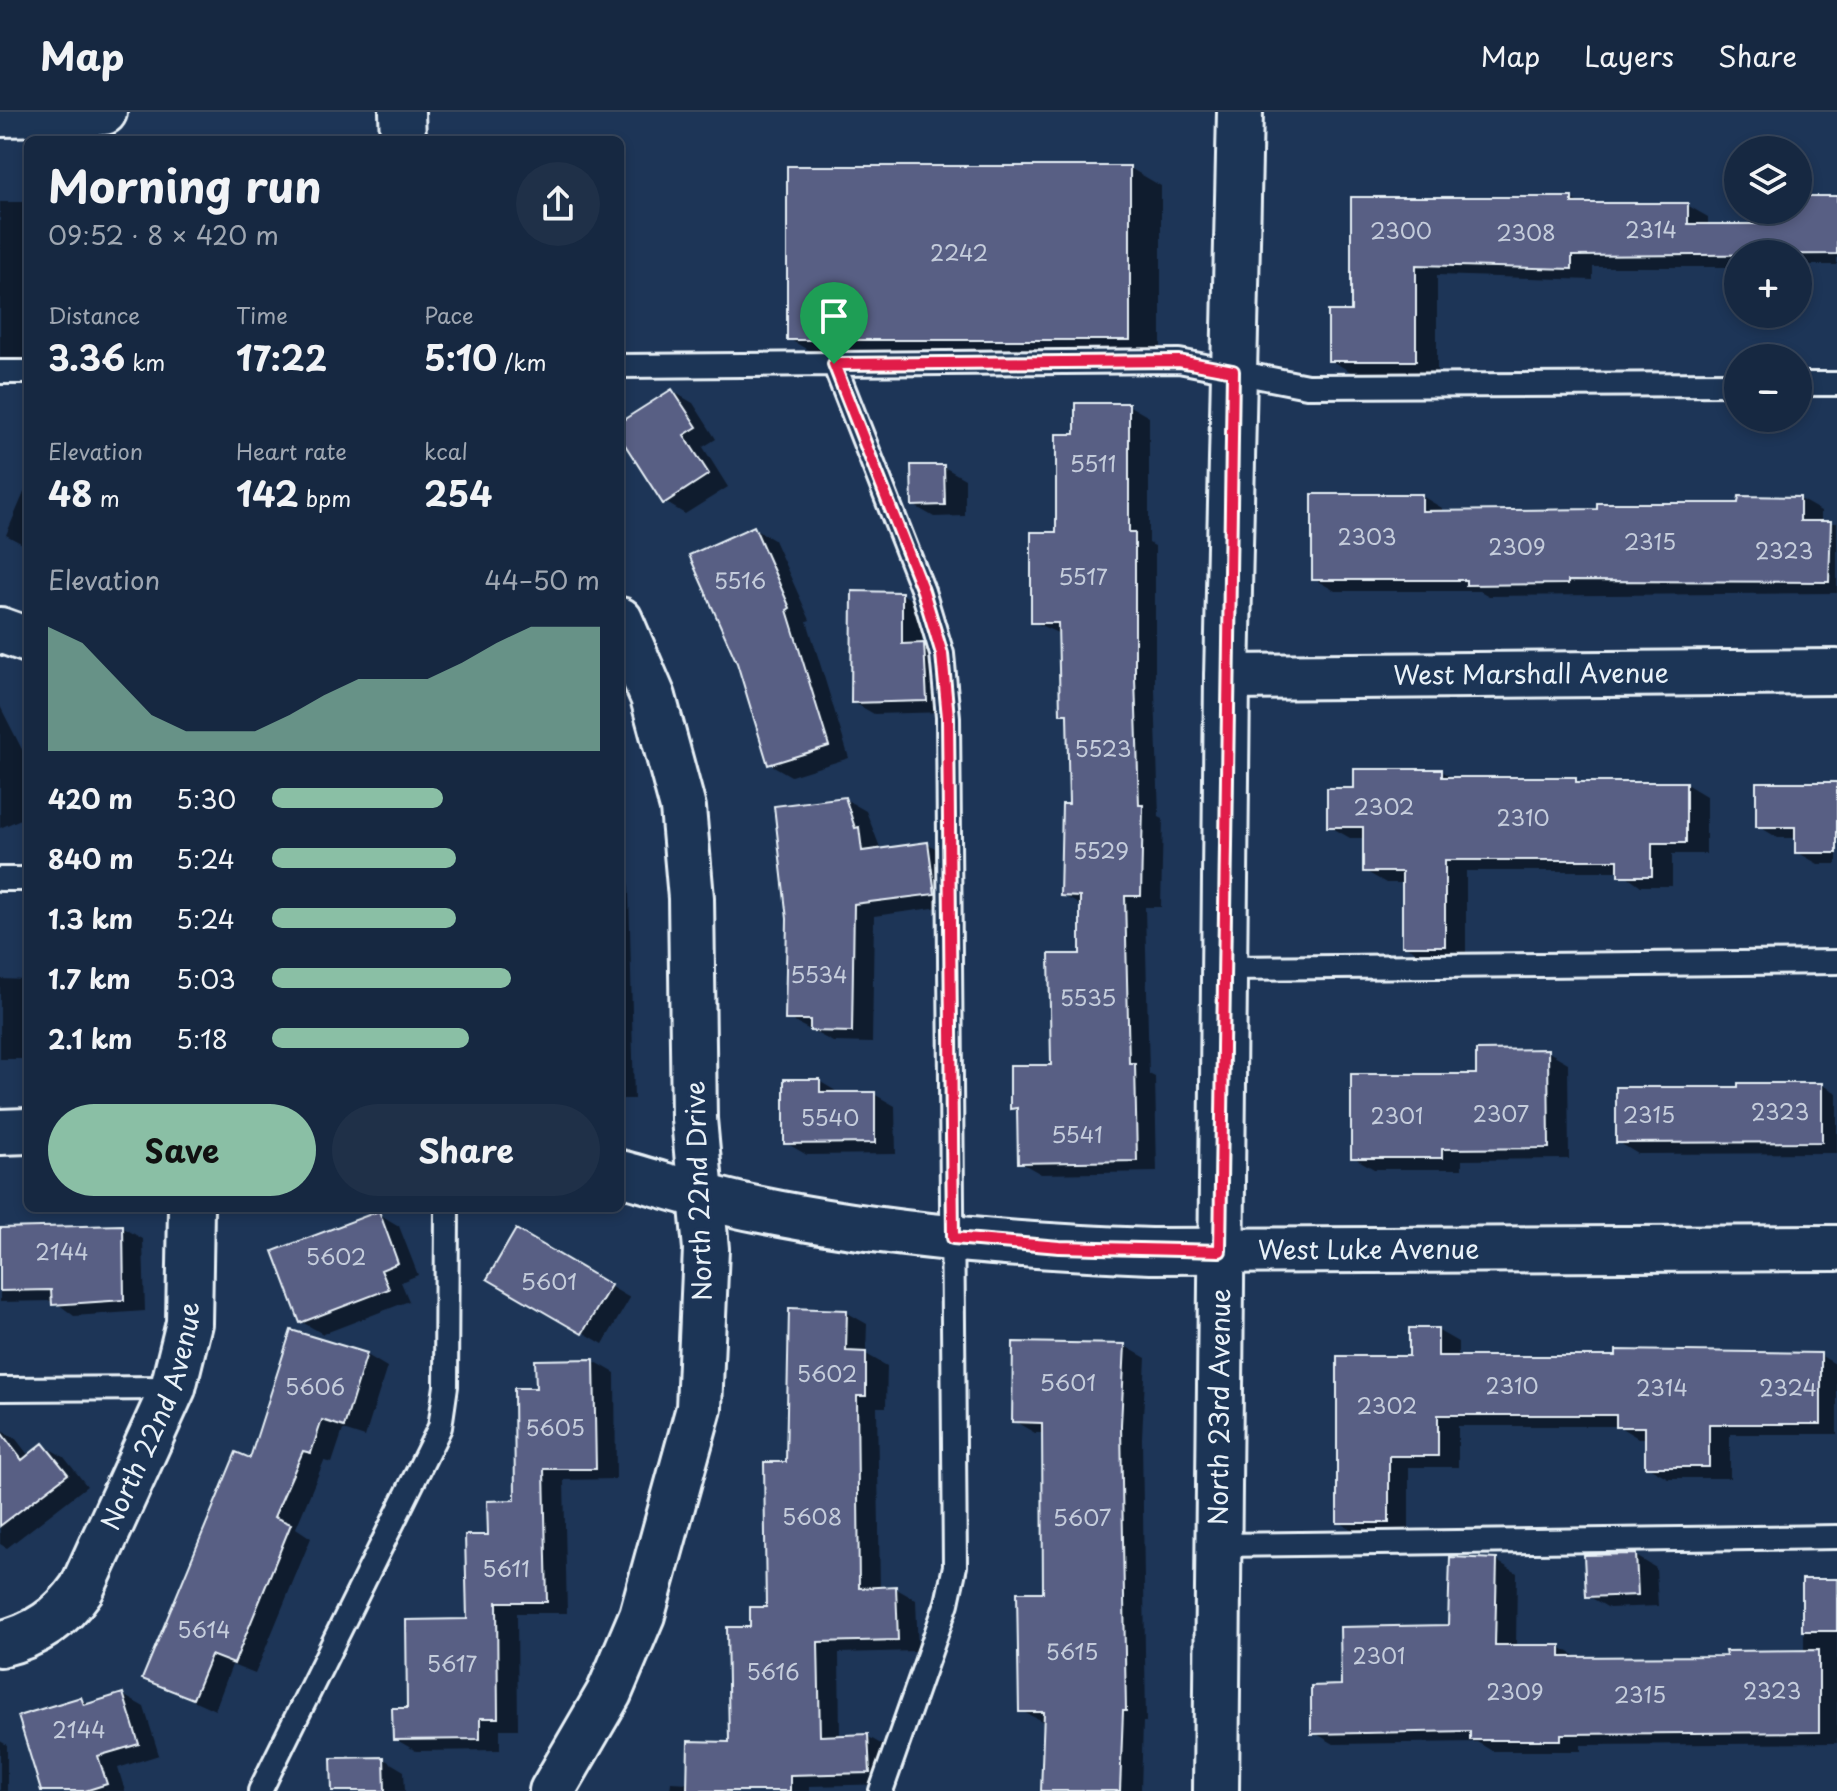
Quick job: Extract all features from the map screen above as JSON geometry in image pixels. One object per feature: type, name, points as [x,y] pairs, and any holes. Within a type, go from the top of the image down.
[{"type":"street","points":[[0,114],[104,112]]},
{"type":"street","points":[[402,112],[403,136]]},
{"type":"street","name":"North 23rd Avenue","points":[[1216,1791],[1227,677],[1240,112]]},
{"type":"street","name":"North 22nd Drive","points":[[552,1791],[609,1693],[642,1615],[699,1408],[706,1249],[694,1119],[691,898],[683,808],[653,697],[624,629]]},
{"type":"street","points":[[0,630],[24,639]]},
{"type":"street","name":"West Marshall Avenue","points":[[1227,677],[1837,672]]},
{"type":"street","points":[[0,1132],[24,1131]]},
{"type":"street","name":"West Luke Avenue","points":[[624,1174],[753,1209],[953,1238],[1059,1247],[1220,1251],[1837,1248]]},
{"type":"street","name":"North 22nd Avenue","points":[[0,1644],[27,1637],[64,1613],[82,1588],[173,1388],[189,1323],[191,1212]]},
{"type":"lane","points":[[624,366],[1179,361],[1307,386],[1724,384]]},
{"type":"lane","points":[[834,364],[923,591],[942,654],[948,717],[955,1566],[947,1603],[881,1791]]},
{"type":"lane","points":[[0,372],[24,372]]},
{"type":"lane","points":[[1812,384],[1837,384]]},
{"type":"lane","points":[[0,879],[24,879]]},
{"type":"lane","points":[[1226,968],[1837,962]]},
{"type":"lane","points":[[260,1791],[440,1427],[446,1386],[447,1212]]},
{"type":"lane","points":[[0,1389],[173,1388]]},
{"type":"lane","points":[[1219,1545],[1837,1537]]},
{"type":"building","points":[[787,166],[1130,166],[1130,340],[787,340]]},
{"type":"building","points":[[1812,196],[1837,196],[1837,254],[1812,254],[1812,240],[1724,240],[1724,255],[1572,256],[1572,269],[1416,265],[1416,361],[1328,361],[1328,311],[1351,311],[1351,197],[1572,197],[1572,203],[1688,203],[1688,224],[1812,224]]},
{"type":"building","points":[[672,389],[697,427],[684,435],[709,474],[663,504],[624,443],[624,419]]},
{"type":"building","points":[[1075,403],[1129,403],[1129,532],[1135,532],[1135,678],[1139,805],[1143,805],[1141,896],[1125,896],[1129,1063],[1135,1063],[1137,1161],[1018,1163],[1017,1108],[1010,1109],[1010,1065],[1051,1065],[1049,954],[1080,954],[1080,897],[1060,896],[1062,804],[1069,804],[1067,714],[1060,714],[1058,623],[1031,623],[1031,532],[1056,532],[1056,434],[1075,434]]},
{"type":"building","points":[[911,465],[944,465],[945,505],[912,506]]},
{"type":"building","points":[[1312,494],[1422,494],[1422,511],[1597,509],[1597,503],[1738,503],[1739,496],[1800,497],[1800,521],[1831,521],[1829,582],[1568,581],[1568,584],[1466,585],[1466,580],[1312,580]]},
{"type":"building","points":[[754,526],[790,608],[787,610],[829,746],[768,765],[737,663],[689,555]]},
{"type":"building","points":[[852,591],[902,592],[902,644],[924,643],[927,701],[851,703]]},
{"type":"building","points":[[1354,769],[1442,769],[1442,777],[1576,777],[1576,782],[1686,782],[1686,843],[1652,843],[1652,876],[1618,876],[1618,860],[1445,860],[1445,946],[1402,946],[1402,872],[1363,872],[1363,827],[1327,827],[1327,788],[1354,788]]},
{"type":"building","points":[[1756,782],[1837,782],[1837,853],[1795,853],[1795,827],[1756,827]]},
{"type":"building","points":[[845,797],[855,828],[859,827],[862,851],[928,842],[935,894],[854,904],[852,1032],[810,1031],[810,1020],[785,1020],[787,919],[774,806]]},
{"type":"building","points":[[1548,1049],[1549,1148],[1442,1149],[1442,1158],[1351,1158],[1351,1074],[1476,1074],[1476,1050]]},
{"type":"building","points":[[784,1079],[820,1079],[820,1092],[875,1092],[875,1143],[784,1144]]},
{"type":"building","points":[[1738,1083],[1822,1083],[1822,1142],[1616,1143],[1616,1087],[1738,1087]]},
{"type":"building","points":[[379,1212],[398,1263],[381,1270],[389,1289],[300,1323],[273,1251]]},
{"type":"building","points":[[123,1225],[124,1300],[52,1305],[51,1290],[0,1291],[0,1228]]},
{"type":"building","points":[[516,1229],[611,1285],[582,1334],[487,1279]]},
{"type":"building","points":[[789,1308],[847,1310],[846,1351],[866,1352],[866,1396],[857,1396],[859,1588],[896,1586],[898,1640],[818,1642],[820,1736],[868,1734],[870,1773],[790,1775],[790,1791],[687,1791],[688,1741],[729,1742],[727,1627],[750,1627],[750,1607],[766,1607],[764,1462],[786,1462]]},
{"type":"building","points":[[1409,1328],[1438,1328],[1438,1356],[1616,1356],[1616,1350],[1821,1353],[1821,1424],[1709,1424],[1709,1467],[1645,1467],[1645,1427],[1616,1427],[1616,1415],[1438,1415],[1438,1456],[1389,1456],[1389,1523],[1337,1523],[1337,1356],[1409,1356]]},
{"type":"building","points":[[291,1330],[367,1353],[344,1427],[322,1420],[311,1453],[303,1451],[274,1517],[291,1524],[234,1664],[211,1655],[193,1699],[142,1679],[236,1452],[250,1458]]},
{"type":"building","points":[[1013,1342],[1125,1344],[1121,1425],[1126,1711],[1123,1711],[1120,1791],[1041,1791],[1044,1712],[1019,1712],[1017,1592],[1043,1592],[1042,1423],[1012,1422]]},
{"type":"building","points":[[594,1359],[596,1469],[544,1469],[547,1602],[497,1602],[498,1718],[480,1718],[480,1739],[393,1740],[392,1708],[407,1708],[406,1620],[467,1619],[465,1535],[488,1535],[487,1501],[515,1500],[514,1388],[536,1388],[535,1360]]},
{"type":"building","points":[[0,1431],[22,1460],[43,1443],[68,1474],[0,1526]]},
{"type":"building","points":[[1636,1554],[1638,1595],[1586,1597],[1584,1555]]},
{"type":"building","points":[[1450,1557],[1497,1559],[1495,1645],[1561,1645],[1561,1657],[1726,1656],[1725,1651],[1819,1650],[1819,1732],[1561,1734],[1561,1740],[1470,1740],[1470,1731],[1311,1734],[1311,1686],[1341,1685],[1340,1627],[1448,1625]]},
{"type":"building","points":[[1802,1579],[1837,1579],[1837,1631],[1802,1631]]},
{"type":"building","points":[[123,1693],[139,1744],[98,1756],[107,1784],[85,1791],[41,1791],[18,1716],[81,1697],[84,1705]]},
{"type":"building","points":[[384,1757],[385,1791],[332,1791],[331,1758]]},
{"type":"route","points":[[1179,361],[1233,371],[1220,1251],[1059,1247],[953,1238],[948,717],[942,654],[923,591],[834,364],[1179,361]]}]
